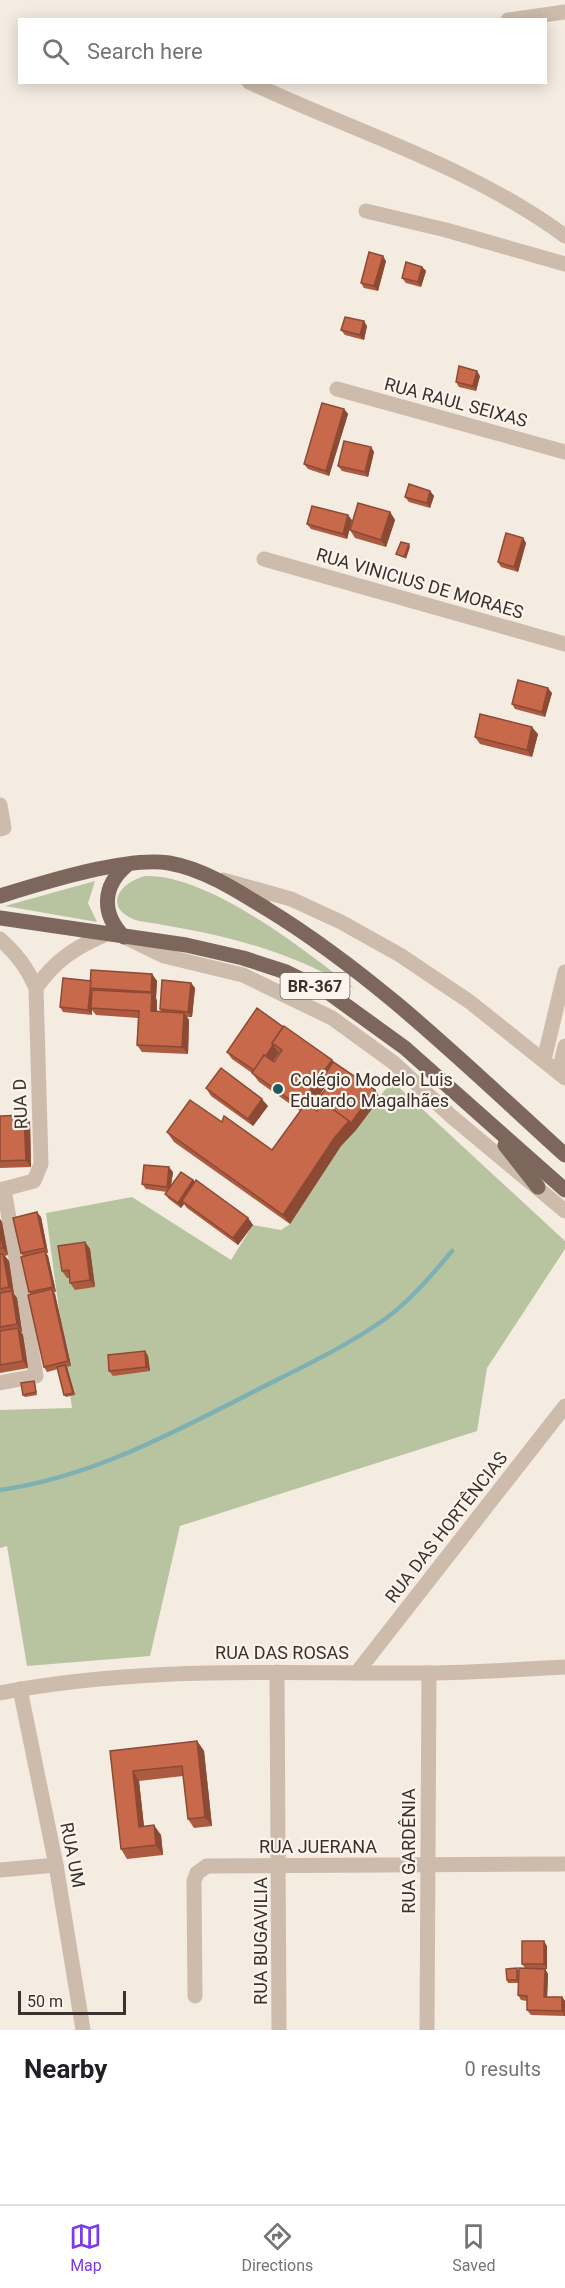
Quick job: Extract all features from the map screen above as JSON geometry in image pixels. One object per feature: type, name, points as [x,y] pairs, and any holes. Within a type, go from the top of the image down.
[{"type":"main road","name":"BR-367","points":[[1,896],[88,873],[127,866],[169,863],[207,875],[256,902],[337,956],[444,1042],[565,1155]]},
{"type":"main road","points":[[124,937],[112,923],[106,906],[111,883],[127,866]]},
{"type":"main road","name":"BR-367","points":[[0,918],[186,945],[243,958],[286,972],[329,993],[405,1048],[565,1190]]},
{"type":"main road","points":[[479,1112],[538,1187]]},
{"type":"street","points":[[522,18],[565,12]]},
{"type":"street","points":[[254,84],[469,177],[508,197],[565,236]]},
{"type":"street","points":[[366,211],[446,230],[565,264]]},
{"type":"street","name":"RUA RAUL SEIXAS","points":[[337,389],[565,452]]},
{"type":"street","name":"RUA VINICIUS DE MORAES","points":[[264,559],[565,644]]},
{"type":"street","points":[[0,805],[4,828],[0,829]]},
{"type":"street","points":[[207,875],[291,899],[341,922],[400,955],[470,1002],[562,1075]]},
{"type":"street","points":[[36,988],[49,969],[65,954],[106,934]]},
{"type":"street","points":[[124,937],[164,956],[243,975],[332,1018],[394,1063],[451,1116],[565,1211]]},
{"type":"street","name":"RUA D","points":[[0,939],[15,952],[28,969],[36,988],[41,1164],[34,1181],[2,1190]]},
{"type":"street","points":[[544,1060],[565,972]]},
{"type":"street","points":[[562,1075],[565,1046]]},
{"type":"street","points":[[0,1383],[36,1376],[2,1190]]},
{"type":"street","name":"RUA DAS HORTÊNCIAS","points":[[358,1671],[565,1407]]},
{"type":"street","name":"RUA DAS ROSAS","points":[[0,1693],[64,1681],[130,1674],[358,1671],[429,1673],[565,1667]]},
{"type":"street","name":"RUA BUGAVILIA","points":[[277,1672],[280,1865],[279,2030]]},
{"type":"street","name":"RUA GARDÊNIA","points":[[427,2030],[429,1673]]},
{"type":"street","name":"RUA UM","points":[[20,1689],[56,1865],[83,2030]]},
{"type":"street","name":"RUA JUERANA","points":[[195,1996],[194,1881],[197,1873],[207,1866],[565,1864]]},
{"type":"street","points":[[0,1870],[56,1865]]},
{"type":"green space","points":[[145,876],[170,879],[198,887],[226,901],[283,936],[355,989],[302,962],[276,952],[224,937],[139,921],[128,916],[117,904],[118,897],[127,885]]},
{"type":"green space","points":[[95,881],[88,903],[97,922],[5,906]]},
{"type":"green space","points":[[392,1081],[565,1241],[565,1249],[487,1368],[477,1431],[180,1526],[150,1656],[27,1666],[7,1546],[0,1548],[0,1410],[72,1408],[46,1213],[132,1197],[231,1260],[253,1225],[281,1230],[290,1224],[341,1146]]},
{"type":"building","points":[[369,252],[383,256],[374,286],[361,283]]},
{"type":"building","points":[[406,262],[422,267],[418,282],[402,278]]},
{"type":"building","points":[[345,317],[364,321],[360,335],[341,330]]},
{"type":"building","points":[[459,366],[477,371],[473,386],[456,382]]},
{"type":"building","points":[[322,403],[344,409],[326,471],[304,464]]},
{"type":"building","points":[[344,441],[371,447],[365,472],[338,466]]},
{"type":"building","points":[[409,484],[430,491],[427,503],[405,497]]},
{"type":"building","points":[[358,503],[390,512],[381,540],[350,530]]},
{"type":"building","points":[[312,506],[348,515],[343,534],[307,524]]},
{"type":"building","points":[[506,533],[523,538],[514,567],[498,562]]},
{"type":"building","points":[[401,542],[409,544],[404,557],[396,554]]},
{"type":"building","points":[[518,680],[548,688],[542,712],[512,704]]},
{"type":"building","points":[[480,714],[532,727],[527,750],[475,737]]},
{"type":"building","points":[[91,970],[152,974],[151,992],[90,988]]},
{"type":"building","points":[[63,978],[91,981],[88,1010],[60,1007]]},
{"type":"building","points":[[162,980],[191,983],[188,1012],[160,1009]]},
{"type":"building","points":[[92,990],[152,993],[151,1011],[184,1013],[182,1047],[137,1045],[139,1011],[91,1008]]},
{"type":"building","points":[[257,1008],[283,1027],[266,1056],[264,1055],[254,1070],[227,1052]]},
{"type":"building","points":[[284,1026],[332,1060],[299,1106],[252,1073],[264,1055],[274,1062],[282,1050],[272,1043]]},
{"type":"building","points":[[333,1062],[375,1090],[351,1123],[318,1099],[330,1083],[323,1078]]},
{"type":"building","points":[[221,1068],[262,1099],[248,1119],[206,1088]]},
{"type":"building","points":[[190,1100],[222,1122],[224,1116],[272,1150],[306,1103],[317,1111],[323,1102],[349,1121],[335,1137],[283,1215],[167,1132]]},
{"type":"building","points":[[24,1115],[26,1160],[0,1161],[0,1116]]},
{"type":"building","points":[[144,1165],[169,1167],[167,1187],[142,1184]]},
{"type":"building","points":[[181,1172],[193,1180],[178,1203],[165,1194]]},
{"type":"building","points":[[196,1180],[248,1218],[233,1238],[182,1201]]},
{"type":"building","points":[[37,1212],[45,1248],[21,1253],[13,1218]]},
{"type":"building","points":[[0,1232],[3,1248],[0,1248]]},
{"type":"building","points":[[85,1242],[90,1280],[70,1283],[69,1270],[62,1271],[58,1246]]},
{"type":"building","points":[[45,1251],[53,1287],[29,1292],[21,1257]]},
{"type":"building","points":[[0,1254],[3,1254],[9,1287],[0,1289]]},
{"type":"building","points":[[52,1289],[68,1361],[44,1367],[28,1295]]},
{"type":"building","points":[[12,1291],[17,1324],[0,1327],[0,1293]]},
{"type":"building","points":[[18,1328],[23,1361],[0,1365],[0,1331]]},
{"type":"building","points":[[145,1351],[146,1367],[109,1371],[108,1355]]},
{"type":"building","points":[[65,1365],[73,1393],[64,1395],[57,1367]]},
{"type":"building","points":[[34,1381],[36,1392],[23,1395],[21,1383]]},
{"type":"building","points":[[197,1741],[205,1817],[188,1819],[182,1766],[133,1771],[139,1827],[154,1825],[156,1845],[121,1849],[110,1751]]},
{"type":"building","points":[[522,1941],[544,1941],[544,1964],[522,1964]]},
{"type":"building","points":[[517,1968],[517,1980],[507,1980],[506,1969]]},
{"type":"building","points":[[519,1968],[545,1969],[544,1997],[562,1997],[562,2011],[527,2010],[527,1996],[518,1995]]},
{"type":"waterway","points":[[0,1490],[67,1475],[131,1452],[320,1358],[369,1330],[394,1312],[452,1251]]},
{"type":"place","name":"Colégio Modelo Luis Eduardo Magalhães","points":[[278,1089]]}]
